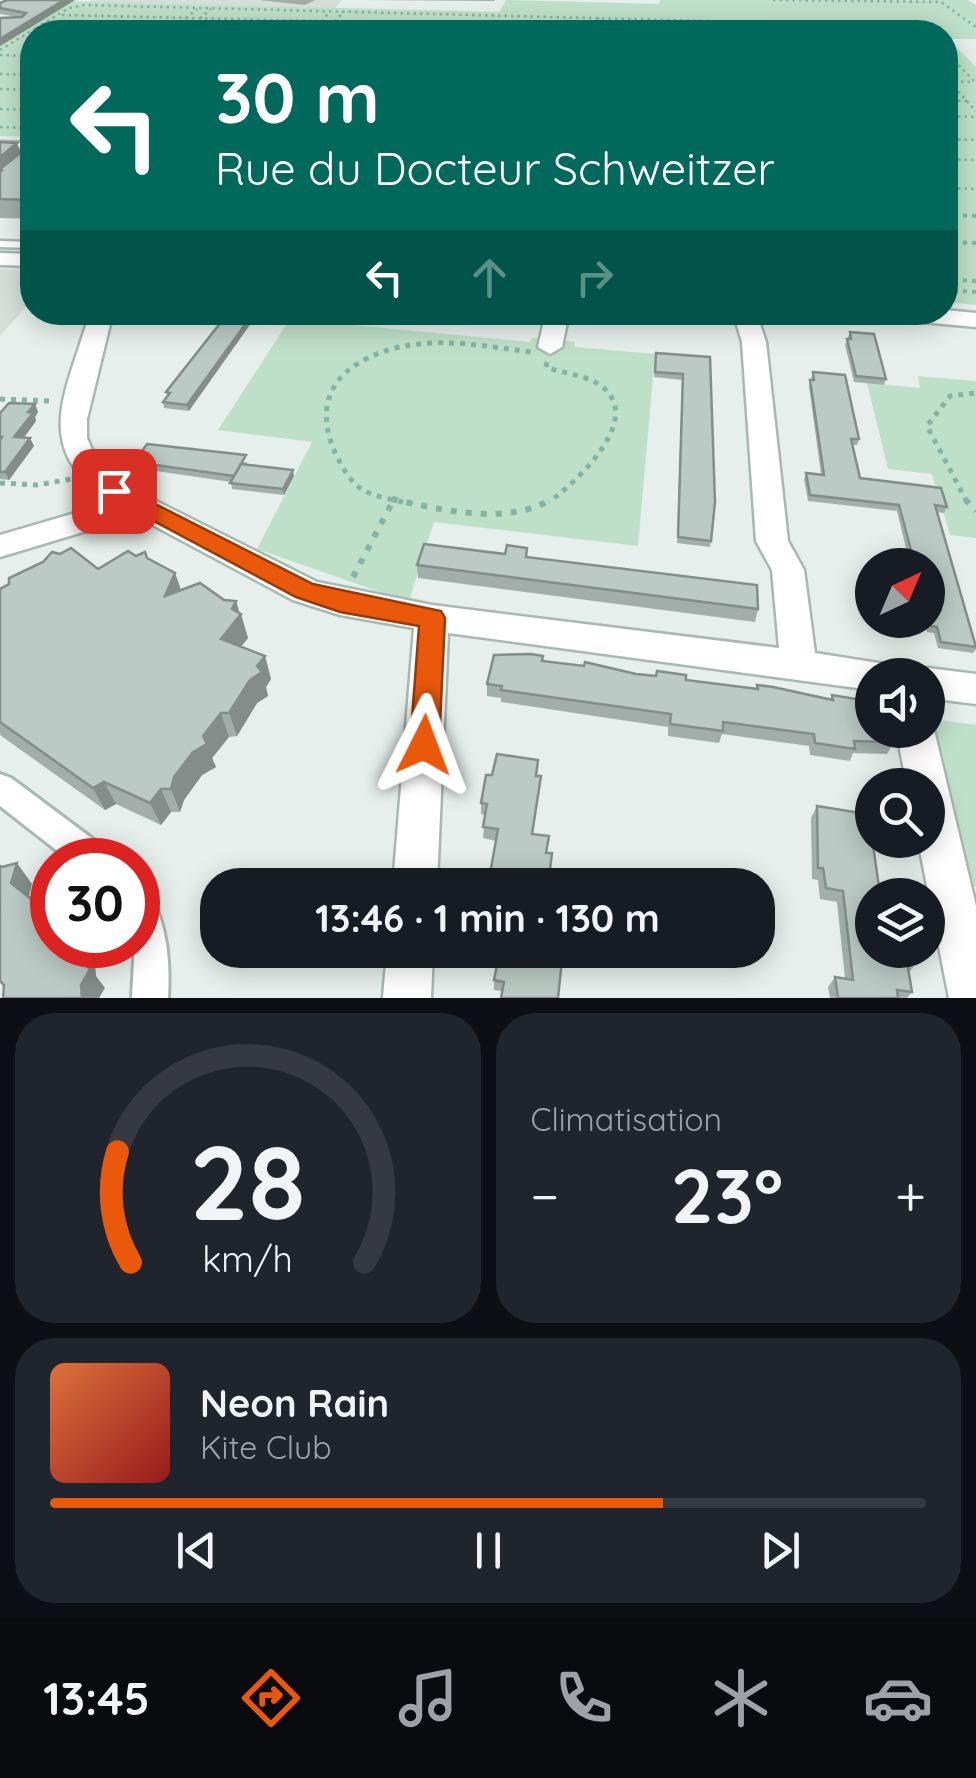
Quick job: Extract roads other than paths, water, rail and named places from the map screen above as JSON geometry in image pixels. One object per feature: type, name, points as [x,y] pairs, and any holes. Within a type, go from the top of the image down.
[{"type":"street","points":[[98,325],[76,402],[73,438],[79,456],[93,475],[139,505],[287,582],[340,602],[432,618],[855,672]]},
{"type":"street","points":[[550,347],[555,325]]},
{"type":"street","points":[[748,325],[754,342],[772,541],[788,570],[799,664]]},
{"type":"street","points":[[0,546],[139,505]]},
{"type":"street","points":[[415,868],[432,618]]},
{"type":"street","points":[[945,685],[976,689]]},
{"type":"street","points":[[0,788],[65,838]]},
{"type":"street","points":[[943,858],[973,998]]},
{"type":"street","points":[[150,998],[152,968]]},
{"type":"street","points":[[407,998],[409,968]]}]
